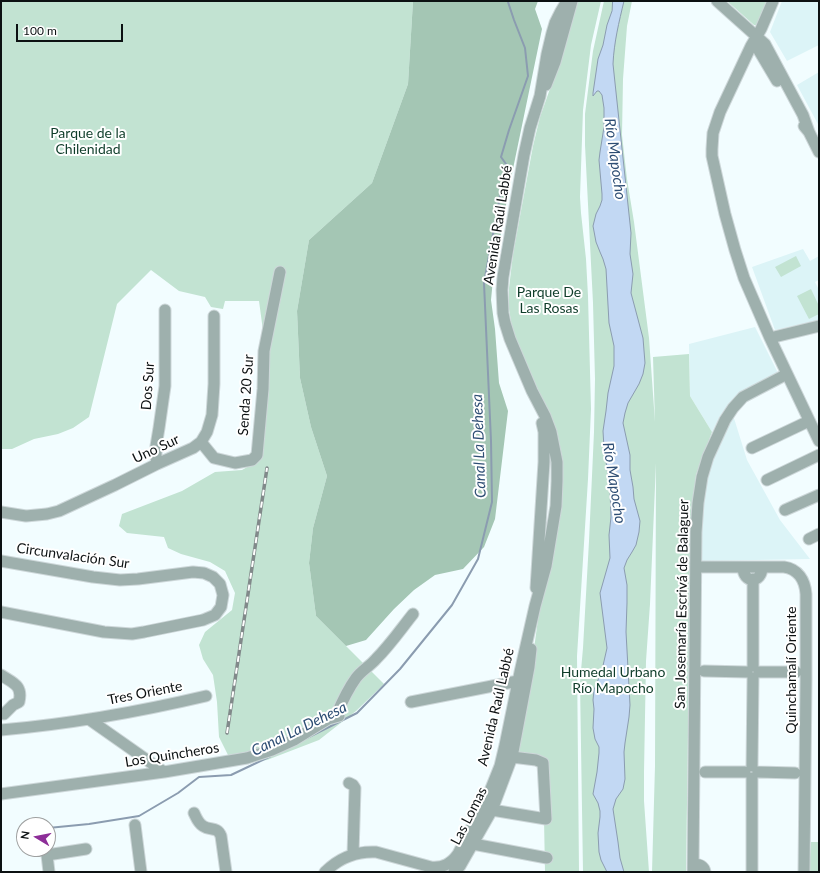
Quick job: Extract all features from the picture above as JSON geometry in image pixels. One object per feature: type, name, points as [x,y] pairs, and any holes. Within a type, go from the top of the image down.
[{"type":"street","name":"Avenida Raúl Labbé","points":[[557,36],[555,23],[567,1]]},
{"type":"street","name":"Avenida Raúl Labbé","points":[[325,872],[335,863],[344,858],[354,854],[366,852],[376,852],[441,870],[455,858],[490,791],[500,766],[513,705],[521,685],[534,611],[546,566],[556,506],[557,472],[557,462],[551,432],[507,331],[503,313],[503,277],[530,128],[557,36],[572,1]]},
{"type":"street","points":[[717,1],[756,37],[758,49],[793,110],[809,132],[819,152]]},
{"type":"street","points":[[773,1],[762,29],[751,46],[718,119],[713,133],[712,149],[725,214],[744,278],[770,338],[819,441]]},
{"type":"street","name":"Senda 20 Sur","points":[[202,442],[214,458],[235,462],[252,460],[257,455],[263,389],[264,351],[280,272]]},
{"type":"street","name":"Dos Sur","points":[[157,464],[156,446],[165,386],[164,310]]},
{"type":"street","name":"Uno Sur","points":[[1,512],[26,516],[53,513],[193,448],[202,442],[207,432],[212,415],[214,384],[214,316]]},
{"type":"street","points":[[770,338],[819,326]]},
{"type":"street","name":"San Josemaría Escrivá de Balaguer","points":[[693,868],[693,765],[700,674],[695,664],[697,518],[700,486],[704,468],[716,437],[730,412],[743,397],[787,374]]},
{"type":"street","name":"Avenida Raúl Labbé","points":[[534,611],[544,462],[544,432],[538,403]]},
{"type":"street","points":[[752,448],[809,421]]},
{"type":"street","points":[[767,480],[819,455]]},
{"type":"street","points":[[542,494],[548,490],[552,493],[556,506]]},
{"type":"street","points":[[785,510],[819,495]]},
{"type":"street","name":"Circunvalación Sur","points":[[1,561],[120,580],[204,572],[213,577],[220,584],[223,595],[221,607],[215,615],[203,620],[132,634],[104,632],[1,612]]},
{"type":"street","name":"Quinchamalí Oriente","points":[[696,567],[788,567],[796,572],[804,583],[806,594],[804,872]]},
{"type":"street","points":[[743,567],[743,572],[745,575],[752,579],[760,576],[762,567]]},
{"type":"street","points":[[752,579],[752,872]]},
{"type":"street","name":"Los Quincheros","points":[[1,794],[164,772],[240,759],[272,750],[294,740],[328,719],[337,716],[341,703],[354,680],[375,660],[413,614]]},
{"type":"street","points":[[796,672],[799,667],[806,665]]},
{"type":"street","points":[[700,674],[796,672]]},
{"type":"street","points":[[796,672],[797,676],[806,680]]},
{"type":"street","points":[[1,675],[18,687],[20,695],[19,702],[2,713],[19,728]]},
{"type":"street","points":[[410,702],[492,686],[521,685]]},
{"type":"street","name":"Las Lomas","points":[[459,870],[492,810],[512,757],[521,685]]},
{"type":"street","points":[[492,686],[506,692],[513,705]]},
{"type":"street","name":"Tres Oriente","points":[[1,730],[90,720],[156,708],[206,696]]},
{"type":"street","name":"Tres Oriente","points":[[90,720],[164,772]]},
{"type":"street","points":[[492,810],[546,819],[543,763],[536,760],[512,757]]},
{"type":"street","points":[[693,765],[701,766],[704,769],[703,776],[694,780]]},
{"type":"street","points":[[795,773],[798,768],[805,765]]},
{"type":"street","points":[[704,772],[795,773]]},
{"type":"street","points":[[795,773],[798,778],[805,780]]},
{"type":"street","points":[[349,783],[355,788],[354,854]]},
{"type":"street","points":[[194,813],[199,823],[204,827],[216,829],[219,832],[221,836],[226,872]]},
{"type":"street","points":[[135,825],[141,872]]},
{"type":"street","points":[[473,844],[547,858]]},
{"type":"street","points":[[50,872],[47,855],[86,848]]},
{"type":"street","points":[[693,868],[702,866],[705,872]]},
{"type":"shaded area","points":[[782,1],[819,1],[819,45],[787,61],[770,32]]},
{"type":"shaded area","points":[[819,72],[819,126],[797,85]]},
{"type":"shaded area","points":[[803,249],[810,261],[819,256],[819,280],[815,282],[819,290],[819,320],[775,330],[752,267]]},
{"type":"shaded area","points":[[755,327],[778,373],[741,392],[725,409],[712,432],[690,396],[689,344]]},
{"type":"shaded area","points":[[733,415],[747,460],[780,520],[810,559],[700,561],[702,501],[711,462]]},
{"type":"green space","name":"Parque de la Chilenidad","points":[[1,1],[413,1],[408,84],[372,183],[309,240],[297,311],[300,378],[311,427],[327,476],[313,528],[309,563],[316,616],[384,684],[356,711],[319,740],[267,760],[236,764],[228,755],[219,737],[217,702],[213,675],[203,659],[199,645],[205,632],[232,610],[235,593],[225,571],[210,562],[181,554],[168,548],[164,537],[127,533],[119,526],[122,514],[182,491],[215,472],[242,470],[261,459],[266,407],[266,353],[259,301],[225,301],[223,309],[211,307],[205,297],[179,291],[151,270],[117,304],[89,417],[73,428],[58,434],[34,439],[12,449],[1,449]]},
{"type":"green space","points":[[413,1],[538,1],[535,9],[542,29],[509,188],[493,279],[491,300],[499,383],[508,411],[495,519],[484,547],[463,569],[435,575],[414,590],[394,609],[366,640],[346,646],[316,616],[309,563],[313,528],[327,476],[311,427],[300,378],[297,311],[309,240],[372,183],[408,84]]},
{"type":"green space","name":"Parque De Las Rosas","points":[[577,1],[601,1],[591,45],[583,110],[580,197],[588,296],[591,409],[577,656],[579,872],[545,872],[543,765],[516,756],[528,693],[542,590],[560,479],[512,328],[509,309],[509,288],[513,254],[533,146],[540,117],[557,69]]},
{"type":"green space","name":"Humedal Urbano Río Mapocho","points":[[604,1],[632,1],[627,26],[623,79],[622,135],[649,338],[655,422],[653,357],[689,354],[690,396],[712,432],[696,475],[691,527],[686,872],[652,872],[655,766],[656,463],[646,661],[644,772],[644,801],[649,872],[583,872],[580,682],[589,541],[595,379],[585,114],[593,51]]},
{"type":"green space","points":[[727,1],[767,1],[757,25],[754,25]]},
{"type":"green space","points":[[796,256],[801,266],[781,277],[775,267]]},
{"type":"green space","points":[[811,289],[819,306],[819,314],[809,319],[797,296]]},
{"type":"green space","points":[[811,842],[819,842],[819,872],[809,872]]},
{"type":"water","name":"Río Mapocho","points":[[613,1],[624,1],[613,64],[631,233],[630,254],[633,274],[631,293],[643,338],[645,363],[639,384],[628,403],[623,423],[630,455],[630,470],[634,499],[640,521],[636,545],[624,568],[627,585],[626,632],[630,705],[624,752],[625,779],[623,789],[616,799],[613,809],[620,858],[624,872],[607,872],[601,860],[598,833],[600,811],[593,794],[599,747],[595,739],[593,728],[593,700],[594,690],[602,670],[607,648],[600,593],[610,558],[609,535],[611,517],[610,489],[603,431],[608,393],[614,366],[614,346],[609,323],[606,269],[596,242],[593,226],[602,200],[599,160],[604,127],[604,108],[602,95],[599,91],[597,91],[593,96],[593,93],[598,59],[612,11]]},
{"type":"waterway","name":"Canal La Dehesa","points":[[305,739],[357,713],[400,669],[452,605],[478,559],[492,502],[491,441],[484,283],[506,164],[501,157],[528,76],[525,48],[514,20],[508,2],[509,1]]},
{"type":"waterway","name":"Canal La Dehesa","points":[[56,827],[89,824],[139,816],[178,793],[199,777],[231,775],[271,756]]},
{"type":"railway","points":[[227,733],[267,468]]}]
